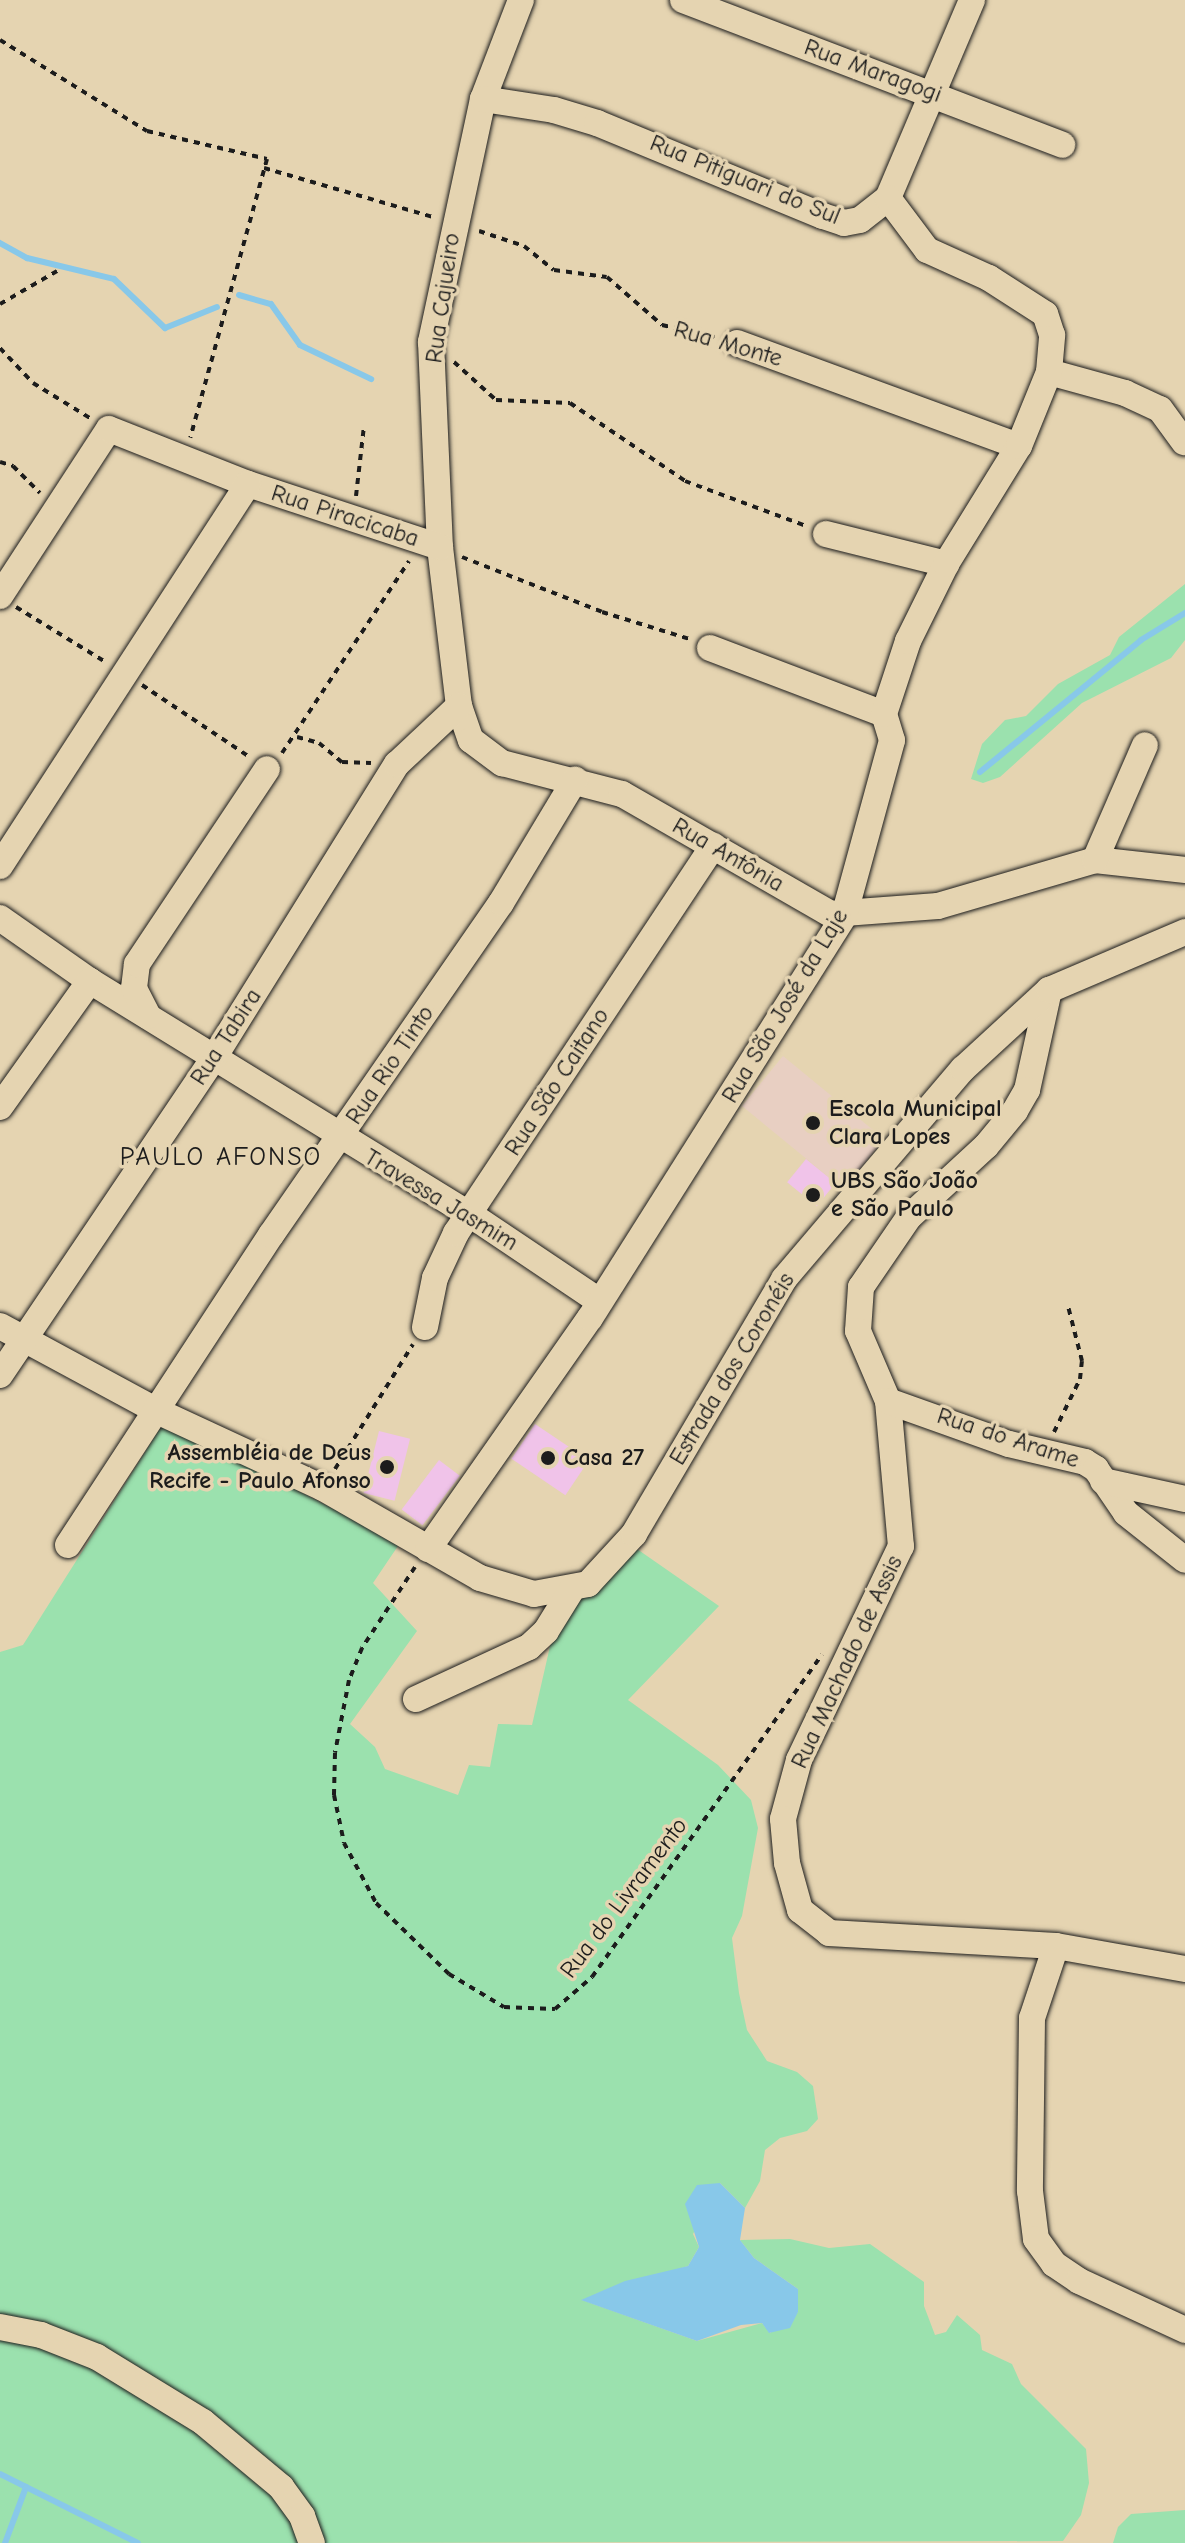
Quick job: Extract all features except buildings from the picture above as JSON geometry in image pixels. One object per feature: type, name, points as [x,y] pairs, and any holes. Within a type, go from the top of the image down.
[{"type":"street","name":"Rua Cajueiro","points":[[431,544],[431,342],[453,223],[483,99],[521,0]]},
{"type":"street","name":"Rua Maragogi","points":[[683,0],[936,94],[1062,145]]},
{"type":"street","points":[[972,0],[936,94],[888,198],[927,250],[989,278],[1045,314],[1052,335],[1049,372],[1125,393],[1160,409],[1184,442]]},
{"type":"street","name":"Rua Pitiguari do Sul","points":[[483,99],[554,110],[597,123],[844,223],[860,220],[888,198]]},
{"type":"street","name":"Rua Monte","points":[[737,343],[1019,446]]},
{"type":"street","name":"Rua São José da Laje","points":[[428,1549],[599,1301],[844,916],[892,740],[884,714],[908,641],[946,564],[1019,446],[1049,372]]},
{"type":"street","points":[[0,596],[109,429]]},
{"type":"street","name":"Rua Piracicaba","points":[[109,429],[185,456],[248,484],[431,544]]},
{"type":"street","points":[[0,866],[248,484]]},
{"type":"street","points":[[826,534],[946,564]]},
{"type":"street","name":"Rua Antônia","points":[[431,544],[459,706],[480,750],[524,770],[575,780],[622,794],[820,909],[844,916],[938,906],[1095,860],[1185,870]]},
{"type":"street","points":[[710,648],[884,714]]},
{"type":"street","name":"Rua Tabira","points":[[0,1375],[215,1056],[397,764],[459,706]]},
{"type":"street","points":[[1095,860],[1145,745]]},
{"type":"street","points":[[148,1016],[134,988],[137,964],[267,769]]},
{"type":"street","name":"Rua Rio Tinto","points":[[68,1545],[271,1235],[341,1139],[501,903],[575,780]]},
{"type":"street","name":"Rua São Caitano","points":[[425,1327],[445,1256],[713,846]]},
{"type":"street","name":"Travessa Jasmim","points":[[0,918],[90,981],[215,1056],[341,1139],[471,1215],[599,1301]]},
{"type":"street","name":"Estrada dos Coronéis","points":[[416,1699],[529,1647],[546,1631],[580,1587],[634,1534],[784,1279],[963,1069],[1049,990],[1185,932]]},
{"type":"street","points":[[0,1107],[90,981]]},
{"type":"street","name":"Rua Machado de Assis","points":[[1049,990],[1027,1090],[1015,1111],[986,1146],[909,1217],[861,1287],[858,1331],[888,1401],[901,1546],[877,1606],[816,1723],[788,1794],[784,1840],[795,1900],[808,1920],[842,1936],[1056,1946],[1185,1969]]},
{"type":"street","points":[[0,1326],[157,1411],[323,1488],[428,1549],[510,1590],[534,1594],[580,1587]]},
{"type":"street","name":"Rua do Arame","points":[[888,1401],[1043,1452],[1085,1462],[1126,1513],[1185,1560]]},
{"type":"street","points":[[1103,1481],[1185,1499]]},
{"type":"street","points":[[1056,1946],[1032,2018],[1030,2191],[1036,2239],[1072,2277],[1185,2330]]},
{"type":"street","points":[[0,2327],[41,2335],[97,2357],[203,2422],[281,2487],[302,2516],[312,2543]]},
{"type":"path","name":"Rua Monte","points":[[0,40],[147,131],[267,159],[264,168],[524,246],[554,270],[607,277],[662,325],[737,343]]},
{"type":"path","points":[[185,456],[264,168]]},
{"type":"path","points":[[0,304],[57,271]]},
{"type":"path","points":[[431,342],[496,400],[570,403],[685,481],[826,534]]},
{"type":"path","points":[[0,348],[33,383],[109,429]]},
{"type":"path","points":[[353,518],[364,426]]},
{"type":"path","points":[[0,462],[13,466],[57,507]]},
{"type":"path","points":[[267,769],[297,737],[431,544]]},
{"type":"path","name":"Rua Piracicaba","points":[[431,544],[494,572],[710,648]]},
{"type":"path","points":[[297,737],[319,743],[342,762],[397,764]]},
{"type":"path","points":[[1043,1452],[1080,1379],[1082,1361],[1068,1306]]},
{"type":"path","points":[[323,1488],[425,1327]]},
{"type":"path","name":"Rua do Livramento","points":[[428,1549],[384,1610],[349,1680],[335,1753],[334,1795],[344,1843],[376,1903],[449,1974],[504,2007],[555,2009],[592,1977],[832,1642]]},
{"type":"shaded area","name":"Escola Municipal Clara Lopes","points":[[783,1056],[884,1139],[850,1181],[842,1175],[836,1183],[742,1106]]},
{"type":"green space","points":[[1185,584],[1185,640],[1171,658],[1082,703],[1000,777],[983,783],[971,779],[982,744],[1005,720],[1026,716],[1058,684],[1110,655],[1119,637]]},
{"type":"green space","points":[[164,1422],[400,1543],[373,1583],[417,1631],[350,1724],[375,1747],[385,1769],[458,1795],[469,1765],[490,1767],[498,1724],[532,1725],[559,1607],[637,1549],[719,1606],[628,1700],[718,1765],[751,1800],[758,1828],[742,1916],[732,1938],[739,1993],[747,2030],[767,2061],[797,2072],[813,2086],[818,2119],[807,2131],[780,2138],[765,2150],[760,2181],[745,2208],[720,2183],[693,2234],[699,2247],[688,2266],[582,2300],[697,2341],[762,2323],[770,2333],[798,2312],[798,2289],[754,2258],[740,2240],[790,2239],[829,2248],[870,2244],[924,2282],[924,2306],[935,2335],[946,2332],[957,2315],[980,2335],[982,2350],[1012,2364],[1021,2384],[1086,2449],[1089,2483],[1081,2515],[1063,2541],[318,2543],[301,2500],[255,2447],[220,2425],[0,2322],[0,1652],[23,1645]]},
{"type":"green space","points":[[0,2339],[46,2344],[130,2384],[206,2433],[290,2510],[302,2543],[0,2543]]},
{"type":"green space","points":[[1185,2510],[1185,2543],[1113,2543],[1118,2527],[1131,2514]]},
{"type":"water","points":[[720,2183],[745,2208],[740,2240],[754,2258],[798,2289],[798,2312],[790,2328],[769,2333],[762,2323],[741,2325],[697,2341],[581,2300],[625,2281],[688,2266],[699,2247],[685,2204],[697,2185]]},
{"type":"waterway","points":[[0,243],[27,258],[114,279],[165,328],[217,307]]},
{"type":"waterway","points":[[239,295],[271,304],[300,345],[371,379]]},
{"type":"waterway","points":[[980,772],[1141,640],[1185,613]]},
{"type":"waterway","points":[[0,2474],[138,2543]]},
{"type":"waterway","points":[[5,2543],[26,2487]]},
{"type":"place","name":"Escola Municipal Clara Lopes","points":[[813,1123]]},
{"type":"place","name":"UBS São João e São Paulo","points":[[813,1195]]},
{"type":"place","name":"Casa 27","points":[[548,1458]]},
{"type":"place","name":"Assembléia de Deus Recife - Paulo Afonso","points":[[387,1467]]},
{"type":"district","name":"PAULO AFONSO","points":[[221,1158]]}]
